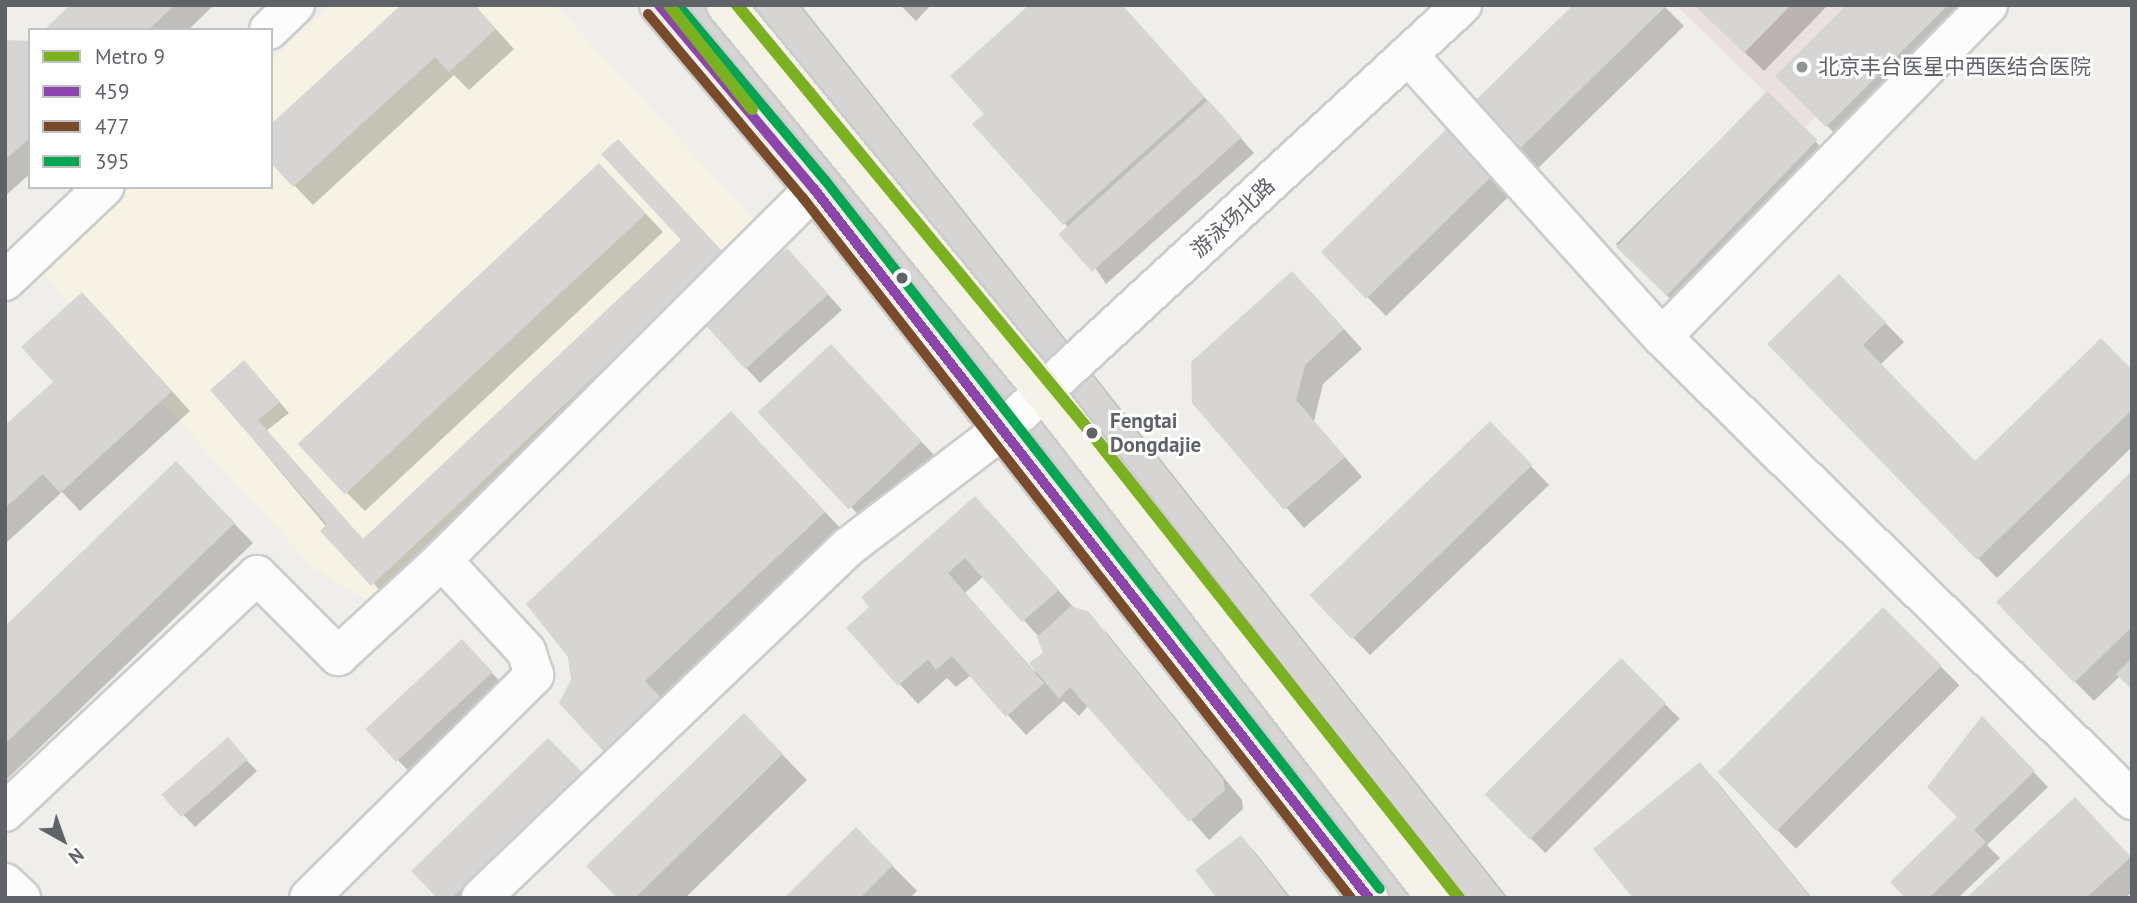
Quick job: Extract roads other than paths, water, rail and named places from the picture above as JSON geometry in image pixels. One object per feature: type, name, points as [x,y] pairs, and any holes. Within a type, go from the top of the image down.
[{"type":"main road","points":[[659,5],[814,188],[1369,898]]},
{"type":"main road","points":[[726,5],[1044,392],[1436,898]]},
{"type":"street","points":[[272,28],[295,5]]},
{"type":"street","name":"游泳场北路","points":[[481,898],[848,547],[1003,429],[1462,5]]},
{"type":"street","points":[[1662,337],[1988,5]]},
{"type":"street","points":[[1408,55],[1662,337],[2132,800]]},
{"type":"street","points":[[5,813],[257,575],[338,656],[442,560],[814,188]]},
{"type":"street","points":[[5,281],[102,189]]},
{"type":"street","points":[[309,898],[534,676],[526,651],[442,560]]},
{"type":"street","points":[[5,883],[21,898]]},
{"type":"metro line","name":"9","points":[[669,5],[752,109]]},
{"type":"metro line","name":"9","points":[[737,5],[1092,434],[1459,898]]},
{"type":"place","name":"北京丰台医星中西医结合医院","points":[[1802,67]]},
{"type":"place","name":"Fengtai Dongdajie","points":[[1092,433]]}]
